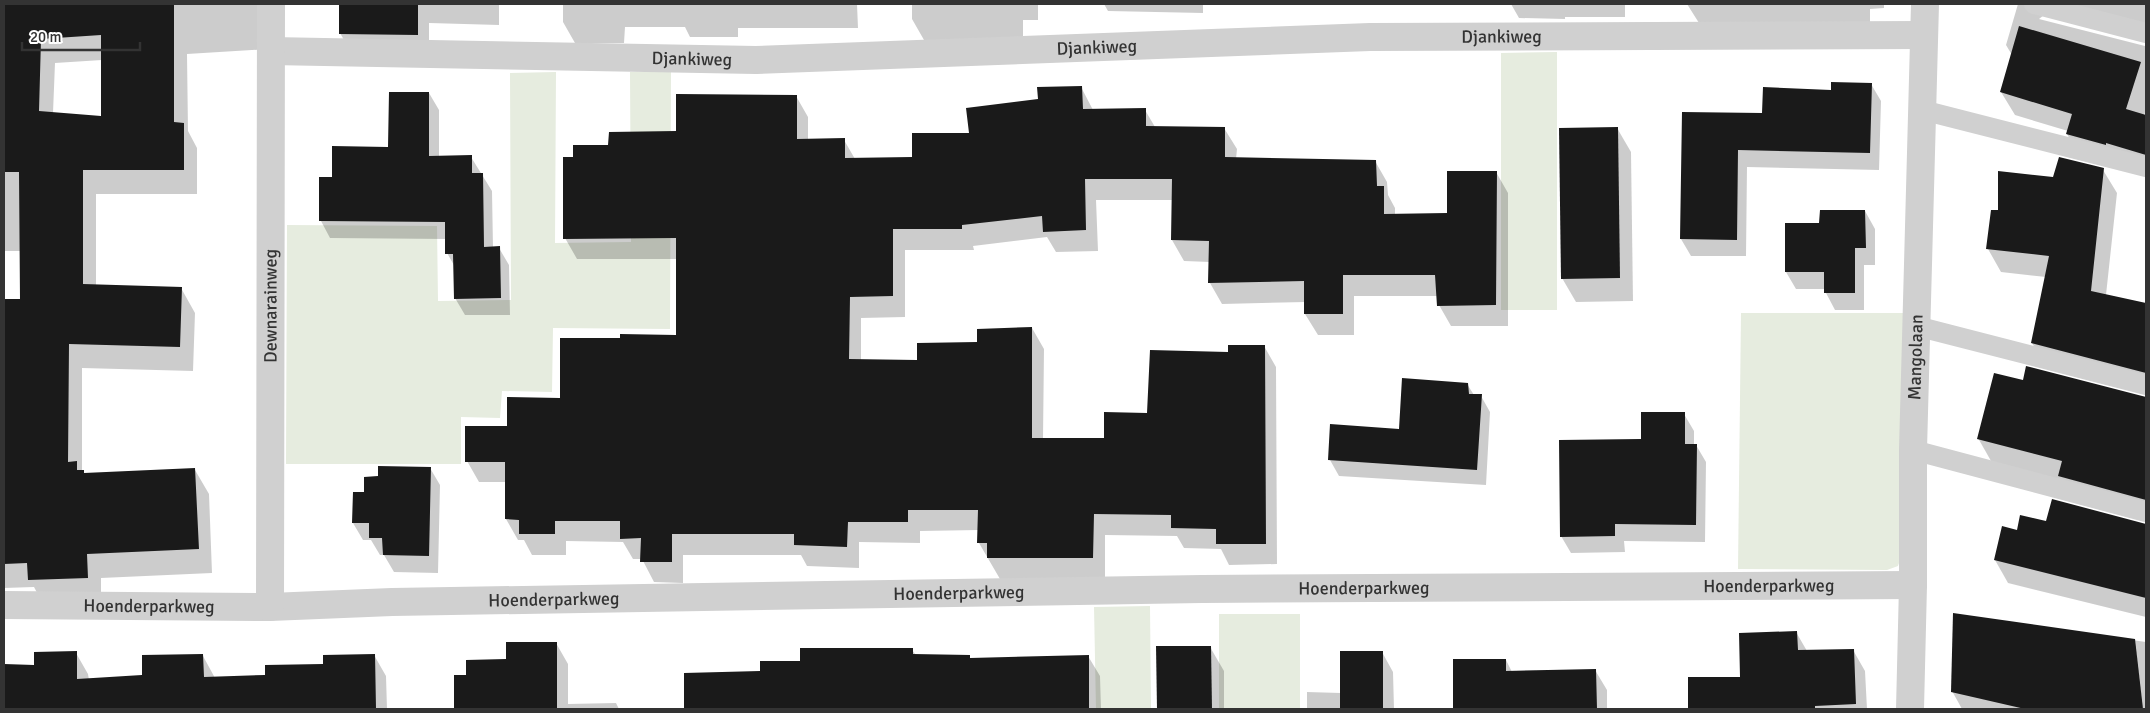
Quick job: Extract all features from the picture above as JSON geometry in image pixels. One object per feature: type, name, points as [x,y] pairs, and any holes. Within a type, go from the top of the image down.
[{"type":"street","name":"Dewnarainweg","points":[[270,608],[272,4]]},
{"type":"street","name":"Mangolaan","points":[[1910,709],[1913,585],[1913,450],[1925,4]]},
{"type":"street","name":"Djankiweg","points":[[271,50],[756,60],[1370,37],[1924,35]]},
{"type":"street","name":"Hoenderparkweg","points":[[4,605],[270,608],[392,602],[1173,590],[1913,585]]},
{"type":"lane","points":[[2034,4],[2146,33]]},
{"type":"lane","points":[[1922,110],[2146,167]]},
{"type":"lane","points":[[1916,326],[2146,384]]},
{"type":"lane","points":[[1913,450],[2146,512]]},
{"type":"shaded area","points":[[1557,52],[1557,310],[1501,310],[1501,53]]},
{"type":"shaded area","points":[[671,71],[670,329],[553,328],[552,392],[502,391],[500,418],[461,417],[461,464],[286,464],[287,225],[437,226],[438,301],[511,300],[510,73],[556,72],[555,243],[631,242],[630,72]]},
{"type":"shaded area","points":[[1741,313],[1906,313],[1901,557],[1898,566],[1887,570],[1738,569]]},
{"type":"shaded area","points":[[1150,606],[1151,709],[1096,709],[1094,607]]},
{"type":"shaded area","points":[[1219,614],[1300,614],[1300,709],[1219,709]]},
{"type":"building","points":[[4,4],[174,4],[174,122],[184,123],[184,170],[83,170],[83,284],[182,287],[180,347],[69,344],[68,462],[77,461],[77,470],[84,470],[84,473],[195,468],[199,549],[87,554],[88,578],[28,580],[27,563],[4,564],[4,299],[20,299],[19,172],[4,172]],"holes":[[[101,35],[101,116],[39,111],[41,39]]]},
{"type":"building","points":[[339,4],[418,4],[418,35],[339,34]]},
{"type":"building","points":[[2019,26],[2141,62],[2126,109],[2146,115],[2146,155],[2066,134],[2072,114],[2000,92]]},
{"type":"building","points":[[1831,82],[1872,83],[1870,153],[1738,150],[1737,240],[1680,239],[1682,112],[1762,113],[1763,87],[1831,90]]},
{"type":"building","points":[[1082,86],[1083,109],[1146,108],[1146,126],[1225,127],[1225,157],[1376,160],[1377,186],[1384,186],[1384,214],[1447,213],[1447,171],[1497,171],[1496,305],[1437,306],[1435,275],[1343,275],[1343,314],[1304,314],[1304,281],[1208,283],[1209,241],[1171,240],[1172,179],[1085,179],[1086,230],[1043,232],[1042,216],[962,225],[962,229],[893,229],[893,296],[850,297],[849,359],[917,360],[917,343],[977,342],[977,329],[1032,327],[1032,438],[1104,438],[1104,412],[1147,413],[1150,350],[1228,352],[1228,345],[1265,345],[1266,544],[1216,544],[1216,529],[1171,528],[1171,515],[1094,514],[1093,558],[987,558],[987,543],[977,543],[978,510],[908,510],[908,522],[848,522],[847,547],[794,545],[794,534],[672,534],[672,562],[640,562],[641,538],[620,539],[620,521],[555,521],[555,534],[519,534],[519,520],[505,519],[505,462],[465,462],[465,426],[507,426],[507,397],[560,398],[560,338],[620,338],[620,334],[676,335],[676,238],[563,239],[563,157],[573,157],[573,145],[608,145],[609,132],[676,131],[676,94],[797,95],[797,139],[845,138],[845,158],[912,157],[912,133],[969,133],[966,108],[1038,99],[1037,87]]},
{"type":"building","points":[[389,92],[429,92],[429,156],[472,155],[472,173],[483,173],[484,247],[500,246],[501,298],[454,299],[453,254],[445,254],[445,222],[319,221],[319,177],[332,177],[332,146],[388,147]]},
{"type":"building","points":[[1618,127],[1620,278],[1561,279],[1559,128]]},
{"type":"building","points":[[2059,157],[2104,168],[2091,291],[2146,303],[2146,373],[2031,343],[2049,256],[1986,249],[1991,210],[1998,210],[1998,171],[2053,177]]},
{"type":"building","points":[[1820,210],[1865,210],[1866,248],[1855,248],[1855,293],[1824,293],[1824,272],[1785,272],[1785,223],[1819,223]]},
{"type":"building","points":[[2026,366],[2146,397],[2146,500],[2058,476],[2062,461],[1977,439],[1994,373],[2023,380]]},
{"type":"building","points":[[1402,378],[1468,383],[1469,394],[1482,394],[1477,470],[1328,460],[1330,424],[1399,429]]},
{"type":"building","points":[[1641,412],[1685,412],[1685,444],[1697,444],[1696,525],[1615,524],[1615,536],[1560,537],[1559,440],[1641,439]]},
{"type":"building","points":[[378,466],[431,467],[429,556],[383,555],[382,538],[369,538],[369,523],[352,523],[353,492],[364,492],[364,477],[378,476]]},
{"type":"building","points":[[2052,499],[2146,524],[2146,598],[1994,560],[2002,526],[2017,530],[2020,515],[2046,521]]},
{"type":"building","points":[[1953,613],[2135,639],[2143,709],[2025,709],[1951,692]]},
{"type":"building","points":[[1797,631],[1798,650],[1854,649],[1856,704],[1815,706],[1815,709],[1688,709],[1688,677],[1740,677],[1739,633]]},
{"type":"building","points":[[506,642],[557,642],[557,709],[454,709],[454,675],[466,675],[466,660],[506,659]]},
{"type":"building","points":[[1156,646],[1211,646],[1212,709],[1157,709]]},
{"type":"building","points":[[800,648],[913,648],[913,654],[970,655],[970,658],[1089,655],[1089,709],[684,709],[684,673],[760,671],[760,661],[800,661]]},
{"type":"building","points":[[77,651],[77,679],[142,675],[142,655],[203,654],[204,677],[265,675],[265,665],[323,664],[323,655],[375,654],[376,709],[4,709],[4,664],[34,665],[34,652]]},
{"type":"building","points":[[1340,651],[1383,651],[1383,709],[1340,709]]},
{"type":"building","points":[[1453,659],[1506,659],[1506,671],[1596,669],[1597,709],[1453,709]]}]
